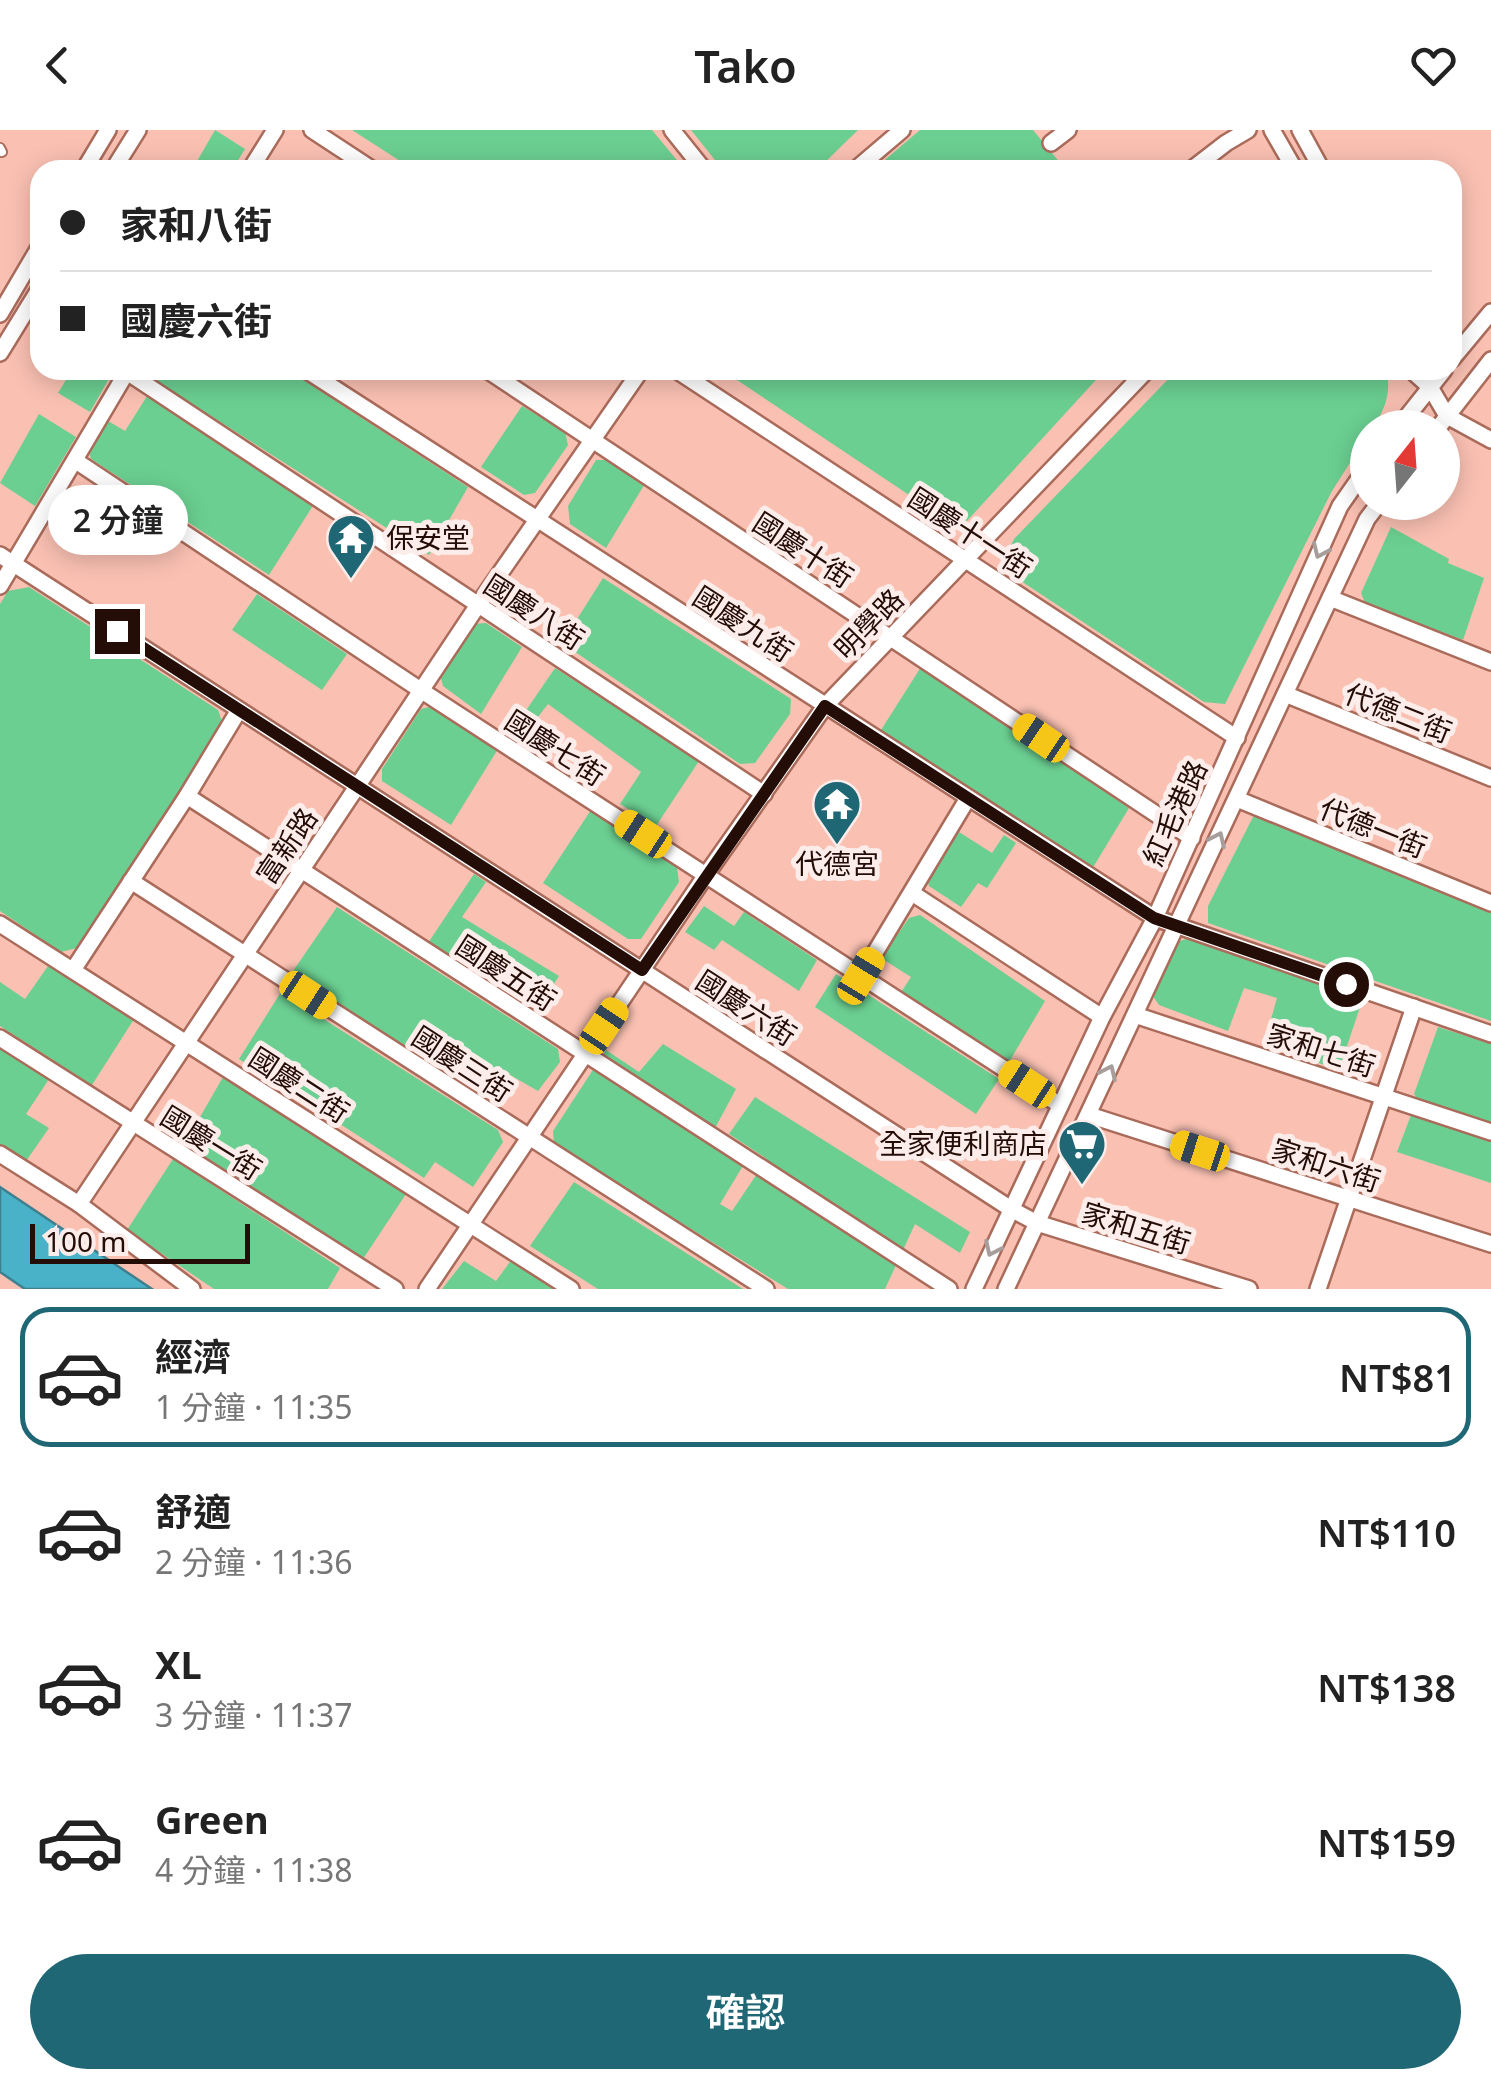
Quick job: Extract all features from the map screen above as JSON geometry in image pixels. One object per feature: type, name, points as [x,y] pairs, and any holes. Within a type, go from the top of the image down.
[{"type":"street","points":[[90,160],[108,130]]},
{"type":"street","points":[[119,160],[138,130]]},
{"type":"street","points":[[256,160],[274,130]]},
{"type":"street","points":[[312,130],[358,160]]},
{"type":"street","points":[[672,130],[696,160]]},
{"type":"street","points":[[867,160],[902,130]]},
{"type":"street","points":[[1051,143],[1068,130]]},
{"type":"street","points":[[1204,160],[1248,130]]},
{"type":"street","points":[[1272,130],[1289,160]]},
{"type":"street","points":[[1300,130],[1316,160]]},
{"type":"street","points":[[0,314],[30,263]]},
{"type":"street","points":[[1,349],[30,304]]},
{"type":"street","points":[[1462,347],[1491,312]]},
{"type":"street","points":[[1452,410],[1491,360]]},
{"type":"street","points":[[0,586],[7,560],[76,460],[123,380]]},
{"type":"street","name":"國慶八街","points":[[141,380],[764,794]]},
{"type":"street","name":"國慶九街","points":[[321,380],[1154,918],[1491,1034]]},
{"type":"street","name":"國慶十街","points":[[502,380],[1192,838]]},
{"type":"street","name":"富新路","points":[[79,1204],[478,605],[634,380]]},
{"type":"street","name":"國慶十一街","points":[[691,380],[1237,738]]},
{"type":"street","name":"明學路","points":[[428,1289],[825,706],[1137,380]]},
{"type":"street","points":[[1422,380],[1430,388]]},
{"type":"street","points":[[1428,380],[1438,410]]},
{"type":"street","points":[[1412,410],[1436,380]]},
{"type":"street","points":[[1460,428],[1491,440]]},
{"type":"street","name":"國慶七街","points":[[76,460],[422,692],[1060,1105]]},
{"type":"street","name":"紅毛港路","points":[[974,1289],[1102,1017],[1192,838],[1340,506],[1350,492]]},
{"type":"street","name":"紅毛港路","points":[[1006,1289],[1367,520]]},
{"type":"street","name":"國慶六街","points":[[7,560],[1011,1209]]},
{"type":"street","points":[[1330,598],[1491,662]]},
{"type":"street","name":"代德二街","points":[[1286,694],[1491,778]]},
{"type":"street","points":[[73,970],[187,796],[238,710]]},
{"type":"street","name":"國慶五街","points":[[187,796],[949,1289]]},
{"type":"street","points":[[861,976],[968,798]]},
{"type":"street","name":"代德一街","points":[[1237,799],[1491,903]]},
{"type":"street","name":"國慶三街","points":[[131,881],[766,1289]]},
{"type":"street","points":[[912,893],[1102,1017]]},
{"type":"street","name":"國慶二街","points":[[0,924],[571,1289]]},
{"type":"street","points":[[1318,1289],[1414,1008]]},
{"type":"street","name":"家和七街","points":[[1135,1015],[1491,1132]]},
{"type":"street","name":"國慶一街","points":[[0,1038],[394,1289]]},
{"type":"street","name":"家和六街","points":[[1089,1115],[1491,1244]]},
{"type":"street","points":[[0,1154],[79,1204],[192,1289]]},
{"type":"street","name":"家和五街","points":[[1011,1209],[1037,1223],[1249,1289]]},
{"type":"green space","points":[[215,130],[245,149],[238,160],[198,160]]},
{"type":"green space","points":[[352,130],[652,130],[677,160],[398,160]]},
{"type":"green space","points":[[691,130],[858,130],[827,160],[715,160]]},
{"type":"green space","points":[[920,130],[1033,130],[1058,160],[885,160]]},
{"type":"green space","points":[[66,380],[108,380],[90,412],[58,393]]},
{"type":"green space","points":[[154,380],[303,380],[468,487],[429,555]]},
{"type":"green space","points":[[737,380],[1096,380],[966,522],[951,523]]},
{"type":"green space","points":[[1167,380],[1388,380],[1382,410],[1350,410],[1350,463],[1225,704],[1204,702],[1012,575],[1004,560],[1014,539]]},
{"type":"green space","points":[[149,393],[314,504],[269,575],[91,459],[88,450],[103,418],[125,431]]},
{"type":"green space","points":[[522,406],[565,432],[568,445],[535,493],[524,495],[481,467]]},
{"type":"green space","points":[[39,414],[76,437],[35,506],[0,483]]},
{"type":"green space","points":[[596,460],[610,460],[646,482],[606,548],[570,524],[568,506]]},
{"type":"green space","points":[[1391,527],[1449,559],[1448,563],[1484,578],[1463,640],[1365,603],[1361,593]]},
{"type":"green space","points":[[603,578],[791,699],[790,714],[755,763],[740,764],[562,643]]},
{"type":"green space","points":[[29,587],[218,710],[223,724],[77,948],[61,952],[0,911],[0,604],[8,591]]},
{"type":"green space","points":[[257,594],[347,654],[322,690],[232,630]]},
{"type":"green space","points":[[486,623],[522,647],[481,714],[443,686],[440,675],[472,624]]},
{"type":"green space","points":[[921,667],[1129,808],[1092,869],[881,730]]},
{"type":"green space","points":[[555,668],[699,761],[656,826],[620,804],[641,772],[548,704],[520,740],[510,734]]},
{"type":"green space","points":[[438,707],[498,749],[451,825],[382,781],[382,769],[421,709]]},
{"type":"green space","points":[[591,810],[677,867],[679,882],[641,939],[628,939],[543,883]]},
{"type":"green space","points":[[1254,815],[1491,913],[1491,1021],[1208,923],[1208,906]]},
{"type":"green space","points":[[959,832],[992,853],[1004,835],[1016,843],[987,888],[978,883],[961,907],[929,886],[926,876]]},
{"type":"green space","points":[[474,874],[486,882],[462,917],[559,976],[537,1010],[428,943]]},
{"type":"green space","points":[[704,906],[734,926],[744,912],[817,960],[799,991],[722,940],[714,950],[685,932]]},
{"type":"green space","points":[[337,907],[558,1049],[560,1062],[538,1091],[503,1071],[485,1096],[291,974]]},
{"type":"green space","points":[[920,915],[1045,1001],[1009,1062],[900,994],[911,977],[881,958],[909,918]]},
{"type":"green space","points":[[1190,938],[1363,998],[1339,1070],[1264,1044],[1277,998],[1244,988],[1228,1031],[1159,1005],[1152,995],[1176,942]]},
{"type":"green space","points":[[48,966],[136,1016],[92,1085],[0,1026],[0,982],[25,999]]},
{"type":"green space","points":[[836,974],[999,1079],[976,1114],[815,1007]]},
{"type":"green space","points":[[281,992],[498,1130],[503,1142],[473,1187],[435,1162],[424,1178],[239,1059]]},
{"type":"green space","points":[[1438,1027],[1491,1044],[1491,1125],[1419,1101],[1414,1094]]},
{"type":"green space","points":[[663,1044],[736,1089],[707,1143],[744,1164],[720,1204],[732,1211],[767,1159],[729,1134],[755,1097],[970,1232],[960,1253],[915,1224],[885,1289],[788,1289],[554,1144],[553,1131],[606,1050],[639,1072]]},
{"type":"green space","points":[[0,1048],[49,1079],[26,1114],[49,1128],[24,1164],[0,1148]]},
{"type":"green space","points":[[223,1077],[406,1194],[363,1259],[184,1145]]},
{"type":"green space","points":[[1411,1115],[1491,1141],[1491,1183],[1397,1152]]},
{"type":"green space","points":[[173,1159],[340,1268],[328,1289],[214,1289],[127,1230]]},
{"type":"green space","points":[[574,1182],[743,1289],[598,1289],[530,1246]]},
{"type":"green space","points":[[512,1259],[561,1289],[442,1289],[464,1261],[496,1281]]},
{"type":"water","points":[[0,1187],[152,1289],[25,1289],[0,1272]]},
{"type":"place","name":"保安堂","points":[[351,580]]},
{"type":"place","name":"代德宮","points":[[837,846]]},
{"type":"place","name":"全家便利商店","points":[[1082,1186]]},
{"type":"route","points":[[117,631],[642,970],[825,706],[1154,918],[1346,984]]}]
